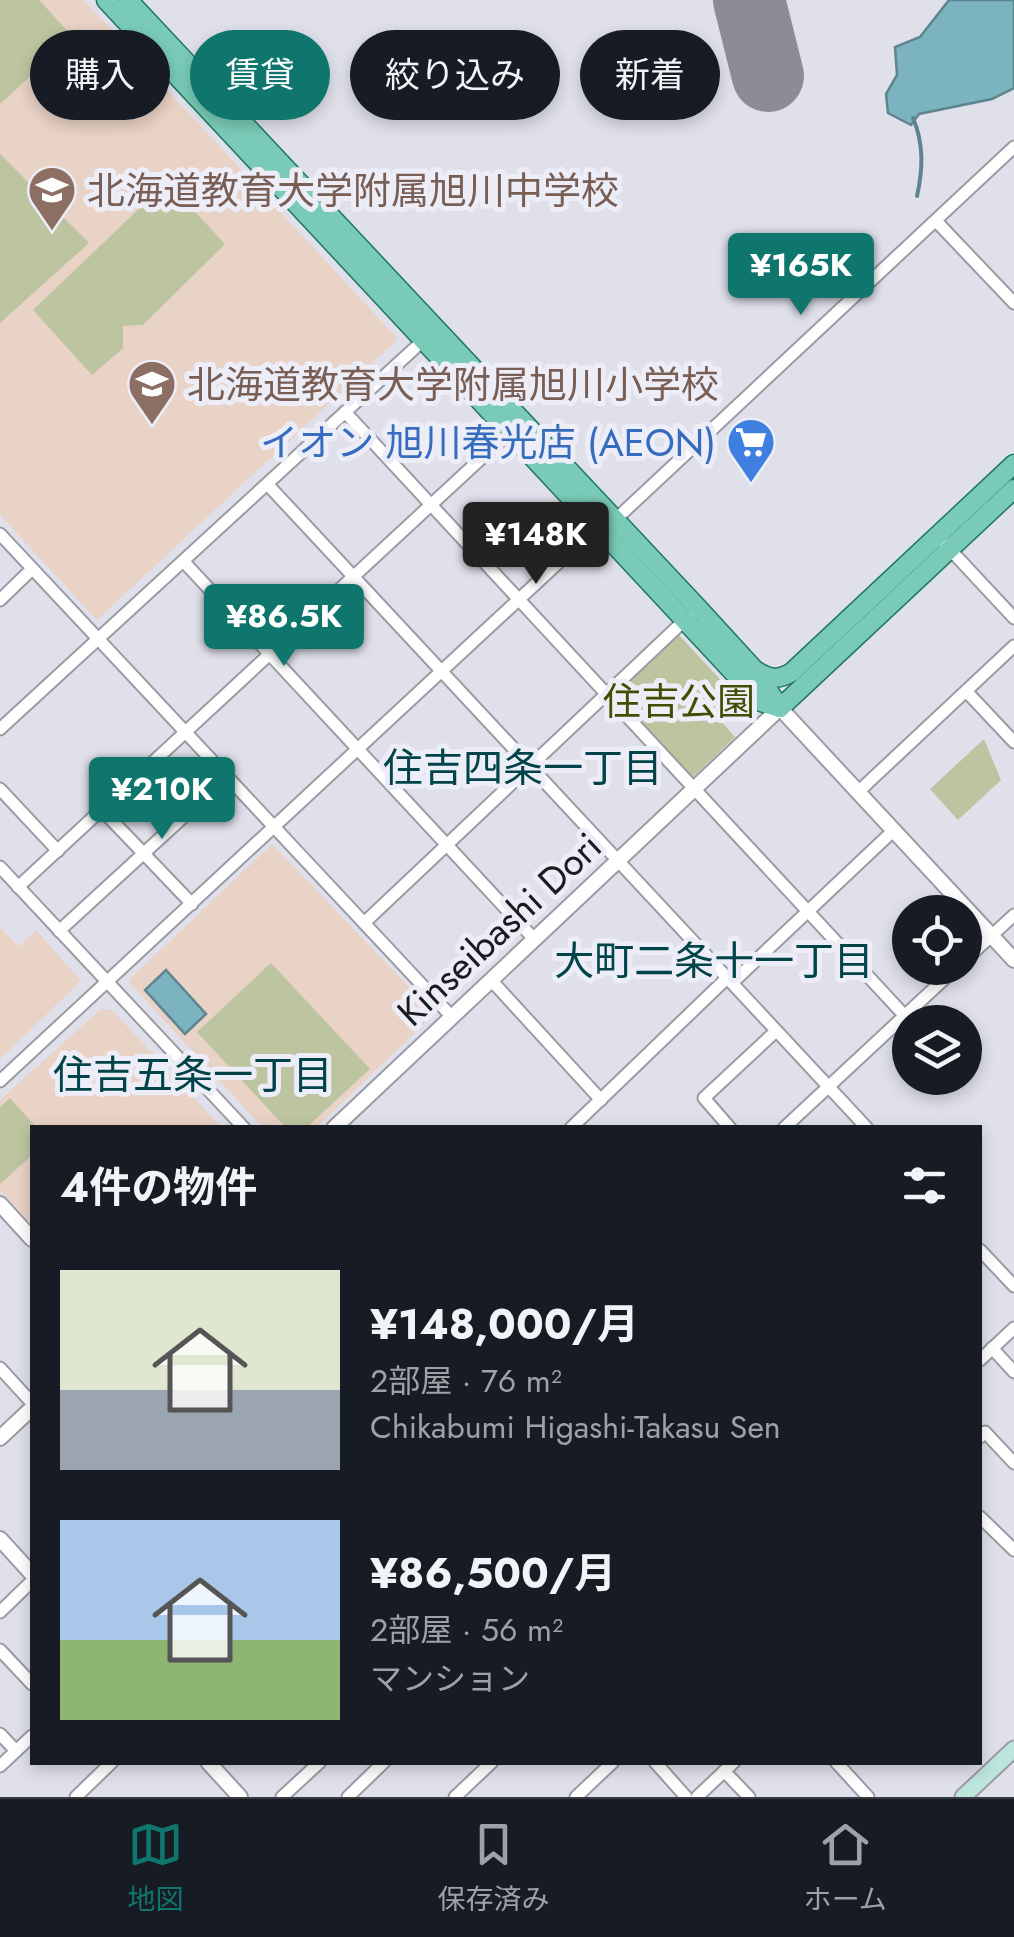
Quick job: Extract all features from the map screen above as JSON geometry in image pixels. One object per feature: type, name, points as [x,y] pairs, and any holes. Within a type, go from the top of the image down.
[{"type":"main road","points":[[106,0],[430,334]]},
{"type":"main road","points":[[128,0],[430,334],[691,614],[762,702],[780,708]]},
{"type":"main road","name":"Kinseibashi Dori","points":[[780,708],[944,543],[1014,464]]},
{"type":"main road","name":"Kinseibashi Dori","points":[[792,672],[1014,489]]},
{"type":"main road","points":[[691,614],[754,670],[768,678],[781,679],[792,672]]},
{"type":"main road","points":[[754,670],[780,708]]},
{"type":"main road","points":[[780,708],[792,672]]},
{"type":"main road","points":[[964,1797],[1014,1749]]},
{"type":"street","points":[[0,1081],[1014,147]]},
{"type":"street","points":[[936,220],[1014,303]]},
{"type":"street","points":[[0,729],[269,486],[430,334]]},
{"type":"street","points":[[345,412],[895,1005]]},
{"type":"street","points":[[18,887],[516,426]]},
{"type":"street","points":[[269,486],[865,1125]]},
{"type":"street","points":[[0,534],[452,1017]]},
{"type":"street","points":[[944,543],[1014,618]]},
{"type":"street","points":[[185,563],[535,940]]},
{"type":"street","points":[[0,600],[32,570]]},
{"type":"street","points":[[364,923],[691,614]]},
{"type":"street","points":[[858,792],[1014,646]]},
{"type":"street","points":[[966,691],[1014,742]]},
{"type":"street","points":[[780,708],[1014,960]]},
{"type":"street","name":"Kinseibashi Dori","points":[[337,1125],[780,708]]},
{"type":"street","points":[[59,931],[227,777]]},
{"type":"street","points":[[0,789],[58,851]]},
{"type":"street","points":[[102,810],[192,904]]},
{"type":"street","points":[[574,1125],[894,830]]},
{"type":"street","points":[[0,867],[241,1125]]},
{"type":"street","points":[[982,945],[1014,915]]},
{"type":"street","points":[[491,980],[601,1100]]},
{"type":"street","points":[[915,1005],[937,985]]},
{"type":"street","points":[[787,1125],[892,1027]]},
{"type":"street","points":[[727,1125],[704,1098],[776,1031]]},
{"type":"street","points":[[0,1204],[30,1237]]},
{"type":"street","points":[[982,1252],[1014,1286]]},
{"type":"street","points":[[982,1358],[1014,1328]]},
{"type":"street","points":[[992,1348],[1014,1372]]},
{"type":"street","points":[[0,1368],[30,1404]]},
{"type":"street","points":[[0,1438],[30,1408]]},
{"type":"street","points":[[982,1435],[985,1432],[1014,1463]]},
{"type":"street","points":[[982,1520],[1014,1550]]},
{"type":"street","points":[[0,1539],[30,1576]]},
{"type":"street","points":[[0,1612],[30,1580]]},
{"type":"street","points":[[0,1650],[30,1682]]},
{"type":"street","points":[[0,1734],[16,1751]]},
{"type":"street","points":[[0,1766],[30,1738]]},
{"type":"street","points":[[76,1797],[109,1765]]},
{"type":"street","points":[[211,1765],[239,1797]]},
{"type":"street","points":[[282,1797],[317,1765]]},
{"type":"street","points":[[348,1797],[381,1765]]},
{"type":"street","points":[[455,1797],[489,1765]]},
{"type":"street","points":[[576,1797],[611,1765]]},
{"type":"street","points":[[657,1765],[686,1797]]},
{"type":"street","points":[[839,1765],[868,1797]]},
{"type":"street","points":[[697,1797],[729,1767],[748,1797]]},
{"type":"shaded area","name":"北海道教育大学附属旭川小学校","points":[[0,0],[84,0],[112,30],[30,30],[30,120],[170,120],[170,93],[190,114],[190,120],[195,120],[398,339],[97,620],[0,515]]},
{"type":"shaded area","points":[[272,844],[431,1010],[432,1016],[319,1125],[260,1125],[128,981]]},
{"type":"shaded area","points":[[0,927],[19,947],[36,930],[81,981],[0,1059]]},
{"type":"shaded area","points":[[101,1009],[112,1010],[219,1125],[30,1125],[30,1223],[0,1190],[0,1100]]},
{"type":"green space","points":[[0,0],[39,0],[67,30],[30,30],[30,76],[0,104]]},
{"type":"green space","points":[[0,154],[89,243],[0,323]]},
{"type":"green space","points":[[167,182],[225,244],[143,325],[123,326],[123,348],[92,375],[33,310]]},
{"type":"green space","name":"住吉公園","points":[[679,635],[741,702],[721,721],[735,737],[692,778],[615,695]]},
{"type":"green space","points":[[984,739],[1001,780],[958,820],[930,789]]},
{"type":"green space","points":[[271,963],[370,1069],[309,1125],[283,1125],[197,1032]]},
{"type":"green space","points":[[10,1098],[34,1125],[30,1125],[30,1157],[0,1184],[0,1107]]},
{"type":"water","points":[[949,0],[1014,0],[1014,88],[992,99],[919,114],[911,125],[888,113],[886,94],[897,75],[895,47],[920,37]]},
{"type":"water","points":[[166,970],[206,1014],[185,1034],[145,990]]},
{"type":"waterway","points":[[913,118],[921,157],[917,196]]},
{"type":"runway","points":[[749,0],[768,76]]},
{"type":"place","name":"北海道教育大学附属旭川中学校","points":[[52,232]]},
{"type":"place","name":"北海道教育大学附属旭川小学校","points":[[152,426]]},
{"type":"place","name":"イオン 旭川春光店 (AEON)","points":[[751,484]]},
{"type":"district","name":"住吉四条一丁目","points":[[523,768]]},
{"type":"district","name":"大町二条十一丁目","points":[[714,961]]},
{"type":"district","name":"住吉五条一丁目","points":[[193,1075]]}]
